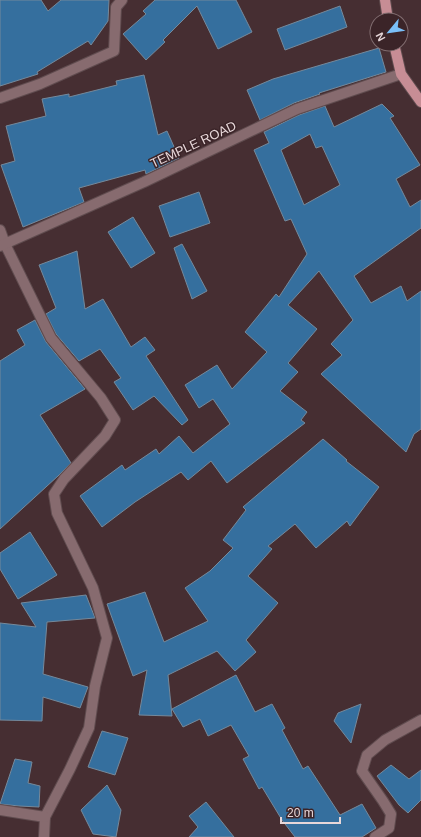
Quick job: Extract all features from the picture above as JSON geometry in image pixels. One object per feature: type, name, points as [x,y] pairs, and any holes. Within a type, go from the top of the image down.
[{"type":"main road","points":[[385,0],[387,12]]},
{"type":"main road","points":[[396,52],[401,74],[421,102]]},
{"type":"street","points":[[0,98],[40,84],[114,51],[116,7],[122,0]]},
{"type":"street","name":"TEMPLE ROAD","points":[[3,245],[151,178],[297,109],[401,74]]},
{"type":"street","points":[[0,230],[3,245],[51,338],[101,398],[115,420],[105,436],[64,479],[54,494],[57,513],[93,588],[107,638],[94,686],[89,728],[45,817],[44,837]]},
{"type":"street","points":[[375,837],[389,828],[391,814],[362,771],[367,755],[385,740],[421,720]]},
{"type":"street","points":[[0,810],[45,817]]},
{"type":"building","points":[[0,0],[41,0],[48,11],[61,0],[109,0],[108,21],[91,45],[88,41],[37,72],[38,74],[0,86]]},
{"type":"building","points":[[155,0],[236,0],[252,32],[218,49],[197,6],[163,40],[165,42],[146,60],[123,34],[146,14],[143,11]]},
{"type":"building","points":[[340,6],[347,27],[285,50],[277,29]]},
{"type":"building","points":[[369,51],[380,52],[386,72],[319,93],[320,94],[294,103],[260,120],[247,90],[273,79]]},
{"type":"building","points":[[144,75],[158,135],[167,131],[179,158],[146,174],[145,170],[79,188],[84,202],[23,227],[1,165],[15,161],[6,126],[46,116],[42,99],[69,94],[69,97],[117,85],[116,81]]},
{"type":"building","points":[[382,104],[394,116],[390,118],[420,165],[396,179],[410,207],[421,200],[421,228],[354,276],[371,303],[401,286],[407,301],[421,291],[421,429],[414,434],[406,452],[321,374],[342,355],[331,344],[353,320],[319,271],[288,305],[317,329],[288,363],[298,372],[280,391],[307,412],[301,420],[305,423],[227,483],[211,461],[188,480],[181,472],[135,502],[102,527],[80,496],[122,465],[125,470],[156,449],[159,454],[179,436],[193,453],[230,424],[213,399],[199,408],[185,385],[217,365],[232,389],[267,352],[245,332],[276,294],[279,297],[307,254],[291,219],[285,221],[254,150],[269,143],[264,132],[299,115],[325,106],[334,127]],"holes":[[[310,134],[316,148],[322,146],[340,185],[304,205],[281,150]]]},
{"type":"building","points":[[199,192],[210,223],[170,237],[159,206]]},
{"type":"building","points":[[133,217],[155,253],[131,268],[108,232]]},
{"type":"building","points":[[182,244],[207,291],[192,299],[174,248]]},
{"type":"building","points":[[77,251],[85,309],[103,299],[131,347],[145,337],[155,350],[146,356],[188,420],[182,425],[154,396],[133,410],[114,382],[121,378],[100,349],[79,361],[56,334],[46,314],[56,308],[39,265]]},
{"type":"building","points":[[35,320],[46,342],[85,389],[40,415],[71,463],[0,529],[0,361],[25,345],[17,330]]},
{"type":"building","points":[[323,439],[347,460],[346,461],[379,487],[350,526],[347,521],[316,548],[295,524],[268,546],[272,549],[248,576],[278,603],[246,640],[256,652],[235,671],[217,651],[168,675],[172,716],[139,715],[147,670],[133,676],[107,604],[145,592],[164,642],[208,621],[185,588],[210,571],[233,548],[223,540],[246,510],[243,507]]},
{"type":"building","points":[[30,532],[57,575],[18,599],[0,569],[0,553]]},
{"type":"building","points":[[86,595],[95,618],[47,622],[43,674],[88,687],[80,708],[43,697],[42,721],[0,720],[0,623],[36,627],[21,603]]},
{"type":"building","points":[[236,675],[255,712],[272,704],[285,728],[282,730],[303,769],[308,766],[340,815],[362,804],[376,828],[362,837],[295,837],[282,820],[262,787],[259,789],[243,759],[249,756],[231,725],[208,736],[200,719],[183,727],[172,709]]},
{"type":"building","points":[[361,704],[351,743],[334,721],[338,713]]},
{"type":"building","points":[[102,731],[128,738],[115,775],[88,767]]},
{"type":"building","points":[[15,759],[32,762],[28,783],[40,786],[39,807],[0,804]]},
{"type":"building","points":[[391,765],[409,779],[421,770],[421,800],[408,813],[399,805],[377,776]]},
{"type":"building","points":[[107,785],[121,810],[116,837],[93,834],[81,810]]},
{"type":"building","points":[[206,802],[234,837],[189,837],[198,827],[189,816]]}]
